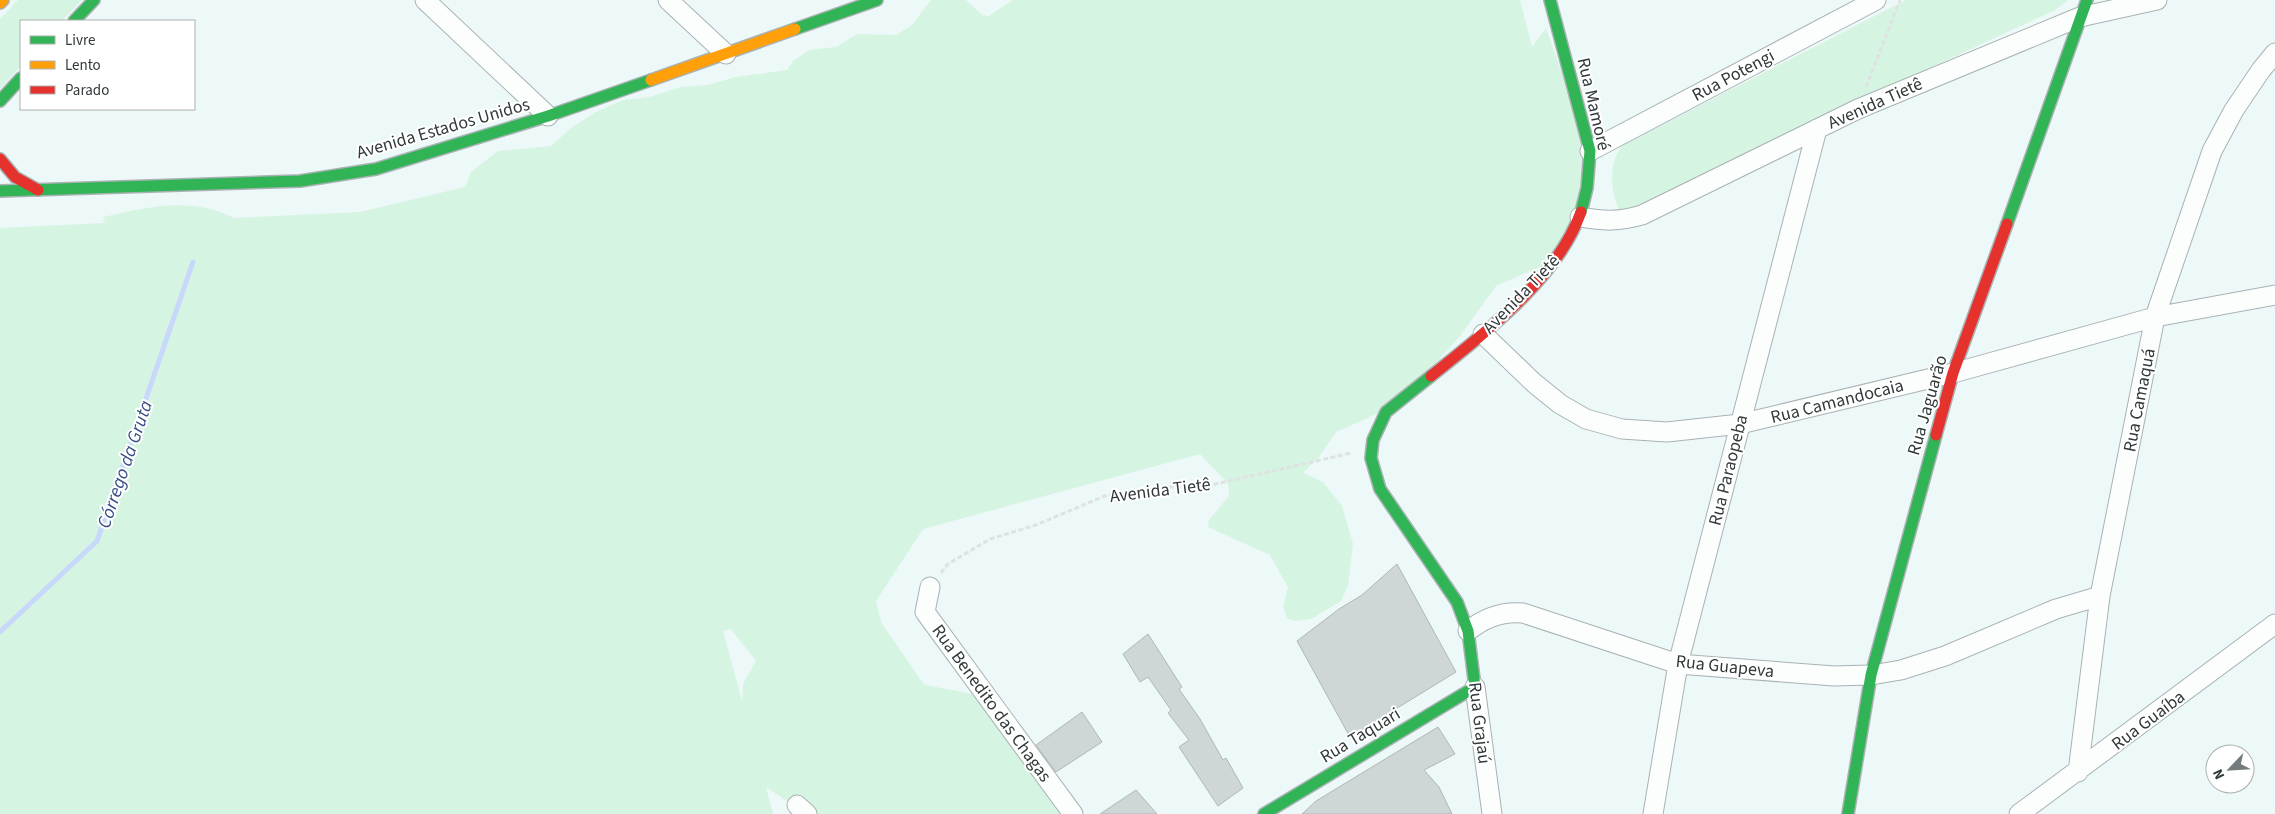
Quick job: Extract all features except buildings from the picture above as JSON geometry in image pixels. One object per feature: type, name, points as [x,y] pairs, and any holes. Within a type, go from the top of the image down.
[{"type":"street","points":[[0,3],[3,0]]},
{"type":"street","points":[[75,20],[94,0]]},
{"type":"street","points":[[425,0],[548,116]]},
{"type":"street","points":[[668,0],[726,54]]},
{"type":"street","name":"Avenida Estados Unidos","points":[[0,191],[300,181],[376,169],[548,116],[877,0]]},
{"type":"street","name":"Rua Mamoré","points":[[1550,0],[1590,151],[1590,175],[1580,217]]},
{"type":"street","name":"Rua Potengi","points":[[1590,151],[1876,0]]},
{"type":"street","name":"Avenida Tietê","points":[[1371,448],[1375,429],[1386,412],[1483,334],[1548,271],[1567,244],[1580,217],[1604,221],[1622,221],[1642,216],[1858,109],[2083,8],[2157,0]]},
{"type":"street","name":"Rua Jaguarão","points":[[1848,814],[1871,675],[1953,373],[2083,8]]},
{"type":"street","name":"Rua Camaquá","points":[[2078,772],[2100,596],[2155,317],[2176,250],[2212,151],[2234,110],[2275,53]]},
{"type":"street","points":[[0,100],[20,79]]},
{"type":"street","name":"Rua Paraopeba","points":[[1653,814],[1678,664],[1817,129]]},
{"type":"street","points":[[0,159],[15,177],[38,190]]},
{"type":"street","name":"Rua Camandocaia","points":[[1483,334],[1553,399],[1586,419],[1622,429],[1668,432],[1740,424],[1953,373],[2155,317],[2275,295]]},
{"type":"street","points":[[1371,448],[1372,468],[1380,489],[1457,602],[1468,631]]},
{"type":"street","name":"Rua Benedito das Chagas","points":[[930,587],[925,612],[1073,814]]},
{"type":"street","name":"Rua Guapeva","points":[[1468,631],[1480,621],[1492,616],[1511,612],[1524,613],[1678,664],[1834,676],[1871,675],[1901,670],[1946,656],[2056,609],[2100,596]]},
{"type":"street","name":"Rua Guaíba","points":[[2019,814],[2275,624]]},
{"type":"street","name":"Rua Grajaú","points":[[1468,631],[1492,814]]},
{"type":"street","name":"Rua Taquari","points":[[1264,814],[1475,687]]},
{"type":"path","points":[[1858,109],[1900,0]]},
{"type":"path","name":"Avenida Tietê","points":[[930,587],[948,564],[990,539],[1036,525],[1107,495],[1179,486],[1211,485],[1371,448]]},
{"type":"green space","points":[[18,0],[82,0],[63,20],[20,20],[20,67],[0,89],[0,19]]},
{"type":"green space","points":[[931,0],[966,0],[982,15],[989,16],[1013,0],[1520,0],[1532,47],[1546,28],[1586,142],[1578,203],[1553,261],[1496,286],[1460,336],[1399,404],[1336,432],[1319,457],[1303,473],[1323,482],[1342,506],[1353,544],[1348,586],[1341,601],[1311,619],[1294,621],[1287,618],[1283,607],[1288,587],[1270,555],[1208,527],[1209,520],[1229,496],[1228,484],[1200,454],[923,529],[876,601],[881,622],[925,685],[978,695],[1064,814],[806,814],[766,787],[773,814],[0,814],[0,228],[105,223],[103,217],[153,207],[185,205],[217,211],[234,218],[360,212],[465,187],[471,172],[498,151],[551,146],[571,128],[596,112],[623,100],[649,97],[681,87],[708,85],[736,77],[787,70],[793,61],[809,50],[836,47],[857,34],[896,35],[912,25]],"holes":[[[731,629],[756,661],[743,684],[742,701],[723,631]]]},
{"type":"green space","points":[[1906,0],[2068,0],[2055,10],[1806,125],[1628,213],[1619,210],[1612,185],[1612,176],[1615,160],[1623,145]]},
{"type":"waterway","name":"Córrego da Gruta","points":[[0,632],[97,541],[193,262]]},
{"type":"traffic: fast","points":[[75,20],[94,0]]},
{"type":"traffic: fast","points":[[795,29],[877,0]]},
{"type":"traffic: fast","points":[[1550,0],[1590,151],[1587,188],[1581,212]]},
{"type":"traffic: fast","points":[[2007,224],[2087,0]]},
{"type":"traffic: fast","points":[[0,101],[20,79]]},
{"type":"traffic: fast","points":[[0,191],[300,181],[376,169],[548,116],[651,80]]},
{"type":"traffic: fast","points":[[1264,814],[1475,687],[1468,631],[1457,602],[1380,489],[1371,458],[1373,440],[1386,412],[1431,376]]},
{"type":"traffic: fast","points":[[1848,814],[1871,675],[1936,435]]},
{"type":"traffic: slow","points":[[0,3],[3,0]]},
{"type":"traffic: slow","points":[[651,80],[795,29]]},
{"type":"traffic: jam","points":[[0,159],[15,177],[38,190]]},
{"type":"traffic: jam","points":[[1431,376],[1518,303],[1555,260],[1570,236],[1581,212]]},
{"type":"traffic: jam","points":[[1936,435],[1953,373],[2007,224]]}]
